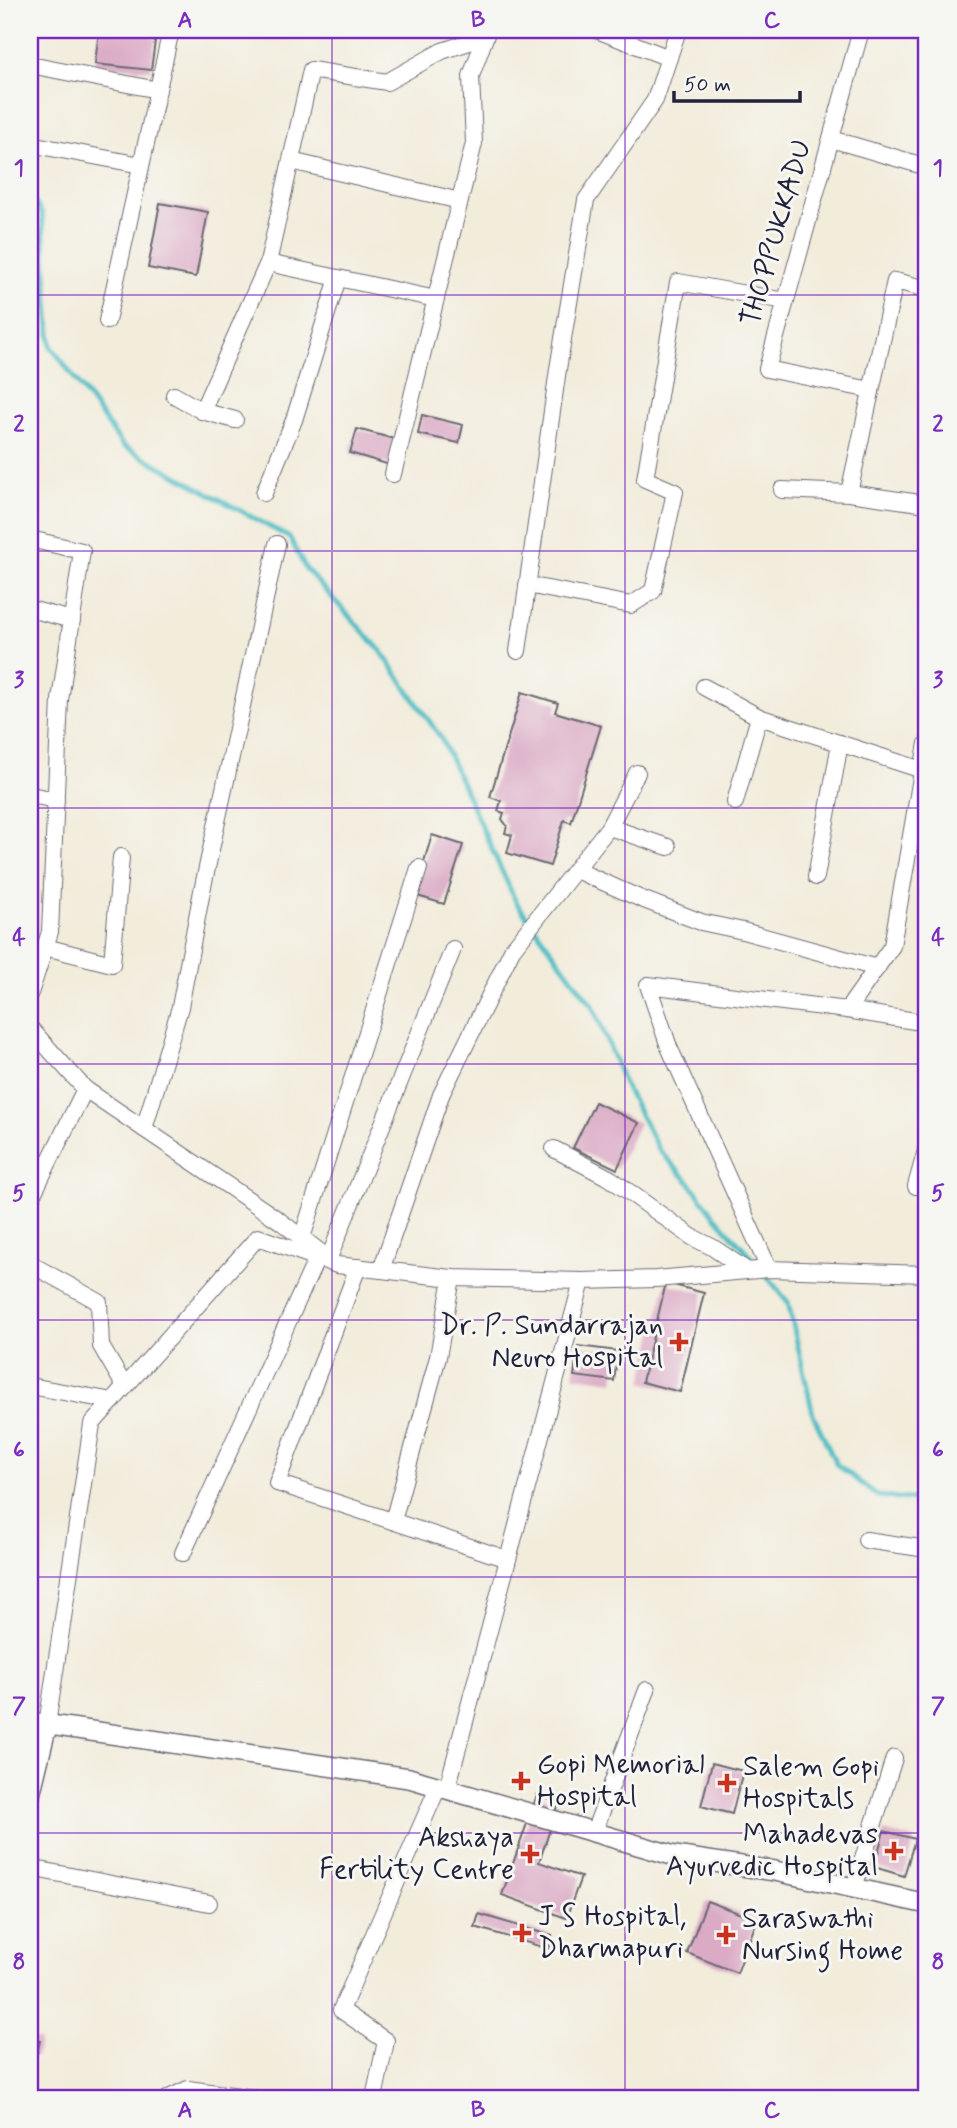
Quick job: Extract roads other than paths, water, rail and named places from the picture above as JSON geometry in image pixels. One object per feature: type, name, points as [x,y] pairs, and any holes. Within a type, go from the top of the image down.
[{"type":"street","points":[[107,321],[171,30]]},
{"type":"street","points":[[597,30],[669,58]]},
{"type":"street","points":[[518,651],[556,383],[586,200],[655,100],[678,30]]},
{"type":"street","name":"THOPPUKKADU","points":[[861,30],[767,369],[871,390]]},
{"type":"street","points":[[202,411],[268,263],[311,70],[387,82],[442,51],[487,34]]},
{"type":"street","points":[[394,474],[474,144],[471,76],[487,34]]},
{"type":"street","points":[[30,65],[158,90]]},
{"type":"street","points":[[831,139],[927,167]]},
{"type":"street","points":[[30,151],[35,145],[141,165]]},
{"type":"street","points":[[291,161],[460,201]]},
{"type":"street","points":[[268,263],[436,299]]},
{"type":"street","points":[[264,493],[294,420],[338,278]]},
{"type":"street","points":[[849,493],[895,281],[927,289]]},
{"type":"street","points":[[527,585],[631,604],[653,592],[675,492],[645,479],[678,282],[786,300]]},
{"type":"street","points":[[174,395],[202,411],[235,420]]},
{"type":"street","points":[[782,490],[849,493],[927,504]]},
{"type":"street","points":[[30,538],[82,551],[60,700],[50,932],[30,993]]},
{"type":"street","points":[[144,1129],[180,1007],[202,891],[277,544]]},
{"type":"street","points":[[30,609],[72,620]]},
{"type":"street","points":[[704,687],[759,717],[922,770]]},
{"type":"street","points":[[735,802],[759,717]]},
{"type":"street","points":[[816,877],[840,743]]},
{"type":"street","points":[[847,1010],[892,946],[927,743]]},
{"type":"street","points":[[381,1270],[441,1095],[512,950],[609,827],[637,773]]},
{"type":"street","points":[[30,795],[56,800]]},
{"type":"street","points":[[609,827],[668,847]]},
{"type":"street","points":[[45,947],[112,964],[121,858]]},
{"type":"street","points":[[302,1238],[419,869]]},
{"type":"street","points":[[576,870],[701,922],[877,968]]},
{"type":"street","points":[[183,1553],[327,1260],[453,949]]},
{"type":"street","points":[[759,1270],[669,1047],[648,985],[927,1023]]},
{"type":"street","points":[[30,1028],[85,1089],[280,1221],[327,1260]]},
{"type":"street","points":[[30,1200],[85,1089]]},
{"type":"street","points":[[916,1186],[927,1147]]},
{"type":"street","points":[[554,1149],[611,1179],[692,1237],[759,1270]]},
{"type":"street","points":[[30,1795],[39,1724],[92,1424],[258,1237],[327,1260],[358,1267],[452,1278],[582,1281],[656,1279],[759,1270],[927,1274]]},
{"type":"street","points":[[358,1267],[277,1483],[507,1559]]},
{"type":"street","points":[[31,1268],[99,1302],[101,1346],[125,1387]]},
{"type":"street","points":[[393,1521],[438,1356],[452,1278]]},
{"type":"street","points":[[374,2098],[386,2041],[341,2010],[443,1788],[582,1281]]},
{"type":"street","points":[[30,1386],[113,1401]]},
{"type":"street","points":[[866,1540],[927,1549]]},
{"type":"street","points":[[594,1832],[647,1690]]},
{"type":"street","points":[[39,1724],[409,1778],[676,1856],[775,1871],[927,1904]]},
{"type":"street","points":[[854,1888],[894,1758]]},
{"type":"street","points":[[30,1868],[209,1903]]},
{"type":"street","points":[[169,2098],[188,2089],[253,2098]]},
{"type":"waterway","points":[[30,194],[42,214],[51,346],[123,446],[290,538],[305,568],[381,651],[441,738],[516,902],[594,1008],[625,1086],[659,1150],[759,1266]]},
{"type":"waterway","points":[[765,1274],[788,1302],[813,1414],[836,1464],[878,1496],[927,1501]]},
{"type":"place","name":"Dr. P. Sundarrajan Neuro Hospital","points":[[679,1342]]},
{"type":"place","name":"Gopi Memorial Hospital","points":[[521,1781]]},
{"type":"place","name":"Salem Gopi Hospitals","points":[[727,1783]]},
{"type":"place","name":"Mahadevas Ayurvedic Hospital","points":[[894,1851]]},
{"type":"place","name":"Akshaya Fertility Centre","points":[[530,1854]]},
{"type":"place","name":"J S Hospital, Dharmapuri","points":[[522,1933]]},
{"type":"place","name":"Saraswathi Nursing Home","points":[[726,1935]]}]
